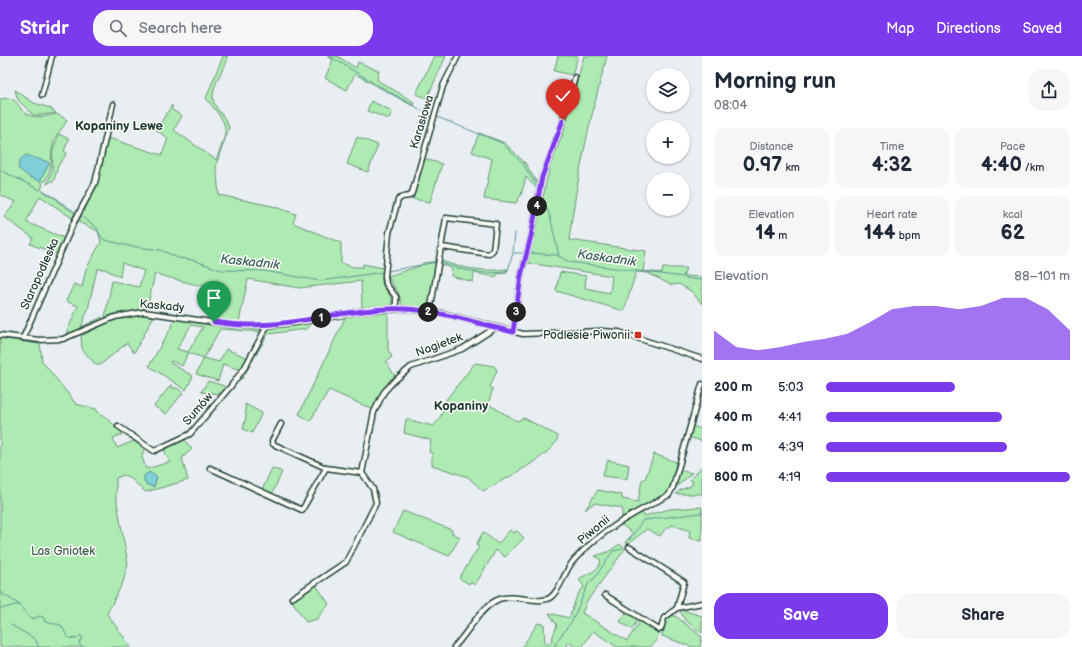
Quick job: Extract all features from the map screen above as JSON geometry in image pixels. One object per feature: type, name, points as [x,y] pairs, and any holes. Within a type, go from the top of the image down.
[{"type":"street","points":[[42,96],[52,56]]},
{"type":"street","name":"Karasiowa","points":[[396,309],[396,297],[386,284],[385,276],[389,233],[398,200],[402,196],[411,195],[443,86],[458,56]]},
{"type":"street","points":[[513,332],[521,276],[545,168],[561,127],[575,77]]},
{"type":"street","name":"Staropodleska","points":[[23,338],[75,220],[95,183],[113,104]]},
{"type":"street","points":[[430,312],[446,218],[496,224],[493,250],[489,254],[442,247]]},
{"type":"street","name":"Kaskady","points":[[23,338],[39,340],[70,338],[115,317],[144,312],[232,325],[267,326],[361,311],[396,309],[430,312],[513,332],[536,334],[601,331],[619,332],[702,359]]},
{"type":"street","name":"Sumów","points":[[118,426],[154,451],[190,434],[231,386],[245,367],[267,326]]},
{"type":"street","name":"Nagietek","points":[[362,473],[374,412],[384,392],[393,382],[411,367],[462,349],[495,328]]},
{"type":"street","points":[[0,335],[23,338]]},
{"type":"street","name":"Piwonii","points":[[454,647],[484,611],[496,600],[507,598],[543,600],[551,597],[558,588],[570,565],[586,549],[619,522],[669,495],[673,487],[702,384]]},
{"type":"street","points":[[281,424],[272,441],[273,444],[326,468],[362,473],[373,489],[376,502],[346,562],[292,598]]},
{"type":"street","points":[[210,468],[302,510],[326,468]]},
{"type":"street","points":[[629,547],[684,582],[677,608]]},
{"type":"street","points":[[605,595],[659,630],[661,629],[664,618],[677,608],[702,603]]},
{"type":"green space","points":[[223,56],[227,56],[227,61],[216,84],[213,96],[216,107],[229,128],[216,165],[219,195],[272,206],[296,214],[293,223],[341,243],[341,263],[353,267],[363,267],[363,264],[383,268],[382,283],[391,297],[391,306],[372,306],[362,308],[361,281],[299,288],[248,279],[239,322],[218,320],[223,286],[201,286],[155,274],[147,308],[105,317],[112,281],[139,287],[144,271],[122,263],[120,277],[105,269],[97,269],[88,309],[81,327],[102,317],[103,319],[65,336],[78,306],[66,301],[74,284],[82,287],[86,269],[101,242],[98,231],[78,222],[96,188],[108,138],[162,155],[168,138],[156,130],[172,105],[172,110],[182,116],[174,130],[216,160],[224,139],[225,127],[223,121],[206,98]]},
{"type":"green space","points":[[327,56],[337,56],[356,68],[358,62],[379,71],[377,80],[414,102],[413,106],[355,74],[347,90],[325,78],[333,60]]},
{"type":"green space","points":[[434,56],[446,56],[427,98],[416,94]]},
{"type":"green space","points":[[558,56],[578,56],[572,75],[554,71]]},
{"type":"green space","points":[[584,56],[607,56],[585,148],[569,240],[646,251],[643,271],[662,273],[663,268],[686,268],[683,276],[702,277],[702,304],[691,291],[679,284],[671,285],[648,273],[636,272],[624,311],[556,291],[560,272],[586,276],[585,288],[610,293],[612,276],[528,263],[550,166],[564,130]]},
{"type":"green space","points":[[15,90],[34,103],[50,108],[56,113],[33,115],[18,100]]},
{"type":"green space","points":[[8,98],[14,100],[24,112],[32,116],[40,117],[57,114],[67,120],[55,139],[50,171],[45,181],[41,182],[43,184],[41,189],[59,200],[58,202],[75,213],[72,218],[40,196],[26,222],[64,238],[57,254],[30,244],[33,238],[4,217],[16,202],[0,195],[0,99]]},
{"type":"green space","points":[[371,101],[392,111],[389,119],[367,111]]},
{"type":"green space","points":[[479,133],[505,143],[526,164],[537,183],[536,188],[526,177],[521,195],[516,203],[484,199],[492,159],[472,152]]},
{"type":"green space","points":[[59,134],[69,139],[64,151],[67,153],[58,166],[54,180],[47,184],[52,171],[53,150]]},
{"type":"green space","points":[[357,137],[378,145],[368,172],[347,164]]},
{"type":"green space","points":[[425,159],[442,164],[430,202],[413,199]]},
{"type":"green space","points":[[438,261],[430,309],[403,306],[399,294],[388,276],[420,266],[423,263]]},
{"type":"green space","points":[[442,261],[475,269],[508,269],[506,273],[497,274],[496,277],[474,273],[473,282],[451,276],[452,269],[441,264]]},
{"type":"green space","points":[[388,311],[388,349],[392,357],[386,362],[395,376],[380,394],[372,409],[329,390],[310,421],[299,414],[345,318],[311,323],[306,329],[268,334],[242,379],[239,378],[270,327]]},
{"type":"green space","points":[[133,315],[154,316],[134,353],[127,343],[100,365],[96,365],[82,349],[81,336],[113,320]]},
{"type":"green space","points":[[176,319],[235,327],[264,329],[263,332],[220,329],[204,358],[188,353],[182,366],[171,361],[170,363],[193,376],[186,390],[149,366]],"holes":[[[191,325],[203,327],[188,352],[177,349]]]},
{"type":"green space","name":"Las Gniotek","points":[[0,337],[40,344],[42,361],[76,404],[96,409],[101,416],[104,416],[124,434],[113,438],[117,448],[134,441],[144,449],[142,457],[146,469],[170,462],[163,448],[183,438],[192,449],[182,458],[188,480],[146,492],[130,478],[124,475],[116,478],[116,497],[128,564],[123,582],[107,614],[131,647],[0,647]]},
{"type":"green space","points":[[226,349],[248,358],[241,370],[223,364],[218,381],[196,374],[204,358],[219,362]]},
{"type":"green space","points":[[475,363],[494,366],[497,370],[490,387],[493,389],[488,404],[517,421],[524,418],[558,436],[555,443],[538,459],[483,491],[468,477],[432,465],[432,453],[429,452],[431,440],[404,433],[406,419],[433,426],[441,415],[445,401]]},
{"type":"green space","points":[[208,381],[224,386],[227,389],[222,394],[201,392]]},
{"type":"green space","points":[[171,385],[172,388],[177,388],[183,393],[166,414],[154,406]]},
{"type":"green space","points":[[245,404],[262,413],[252,433],[243,429],[246,417]]},
{"type":"green space","points":[[691,426],[702,429],[702,441],[688,437]]},
{"type":"green space","points":[[654,454],[676,462],[671,485],[664,496],[622,518],[622,508],[594,503],[585,510],[598,490],[622,495],[622,499],[638,502],[642,480],[645,479]]},
{"type":"green space","points":[[608,460],[629,465],[627,479],[602,476]]},
{"type":"green space","points":[[702,466],[702,494],[676,494],[680,490],[691,486],[693,481],[690,480]]},
{"type":"green space","points":[[272,468],[282,472],[272,494],[262,490]]},
{"type":"green space","points":[[678,470],[692,473],[674,489]]},
{"type":"green space","points":[[702,507],[702,541],[689,538],[690,531],[673,525],[665,529],[660,536],[647,529],[628,544],[625,542],[633,534],[620,523],[641,511],[644,516],[670,509]]},
{"type":"green space","points":[[403,511],[452,530],[452,533],[460,537],[449,556],[393,532]]},
{"type":"green space","points":[[510,530],[513,533],[517,531],[524,538],[505,557],[496,550],[475,585],[470,582],[469,584],[459,578],[479,547],[476,545],[483,532],[498,544]]},
{"type":"green space","points":[[620,544],[625,549],[587,601],[582,613],[627,641],[641,620],[659,633],[656,642],[650,647],[617,647],[593,631],[582,647],[576,647],[568,642],[567,647],[522,647],[538,623],[544,624],[545,645],[551,642],[557,625],[549,613],[569,618],[576,598],[584,587],[579,579],[597,569],[600,559],[595,556],[608,552]]},
{"type":"green space","points":[[316,585],[329,604],[317,619],[306,622],[292,601]]},
{"type":"green space","points":[[679,609],[702,616],[702,633],[685,620]]},
{"type":"green space","points":[[627,611],[639,618],[632,629],[620,622]]},
{"type":"green space","points":[[670,615],[677,617],[702,637],[700,647],[692,647],[662,636],[665,620]]},
{"type":"water","points":[[26,155],[48,162],[49,164],[40,181],[29,177],[18,168],[20,160]]},
{"type":"water","points":[[149,472],[157,477],[154,487],[147,485],[144,481],[144,476]]},
{"type":"waterway","points":[[329,56],[374,83]]},
{"type":"waterway","points":[[376,84],[430,115]]},
{"type":"waterway","points":[[437,117],[502,143],[523,164],[538,188]]},
{"type":"waterway","name":"Kaskadnik","points":[[0,170],[40,190]]},
{"type":"waterway","name":"Kaskadnik","points":[[43,191],[58,200]]},
{"type":"waterway","points":[[541,195],[550,216],[559,256]]},
{"type":"waterway","name":"Kaskadnik","points":[[59,201],[75,212]]},
{"type":"waterway","name":"Kaskadnik","points":[[81,216],[97,228],[101,237],[105,240],[129,246],[161,250],[178,258],[193,260],[221,270],[264,271],[321,281],[383,272]]},
{"type":"waterway","points":[[513,252],[515,233]]},
{"type":"waterway","name":"Kaskadnik","points":[[442,263],[475,272],[493,273],[508,270],[513,253],[523,253]]},
{"type":"waterway","name":"Kaskadnik","points":[[530,253],[557,255],[569,262],[683,277]]},
{"type":"waterway","name":"Kaskadnik","points":[[388,271],[437,262]]},
{"type":"waterway","name":"Kaskadnik","points":[[684,278],[702,280]]},
{"type":"waterway","points":[[0,338],[38,344]]},
{"type":"waterway","points":[[629,540],[643,520],[701,513],[702,511]]},
{"type":"waterway","points":[[552,647],[556,645],[556,642],[572,621],[589,582],[594,579],[613,551],[622,549]]},
{"type":"waterway","points":[[0,592],[20,605]]},
{"type":"waterway","points":[[0,608],[20,605],[26,614],[32,619],[40,616],[44,618],[45,622],[61,625],[68,638],[77,639],[81,635],[83,639],[79,642],[79,644],[83,647]]},
{"type":"waterway","points":[[11,625],[35,639],[39,647]]},
{"type":"place","name":"Podlesie Piwonii","points":[[638,335]]},
{"type":"district","name":"Kopaniny Lewe","points":[[119,126]]},
{"type":"district","name":"Kopaniny","points":[[461,406]]},
{"type":"route","points":[[214,322],[232,325],[267,326],[294,323],[361,311],[405,309],[456,317],[513,332],[521,276],[531,236],[542,177],[563,120]]}]
